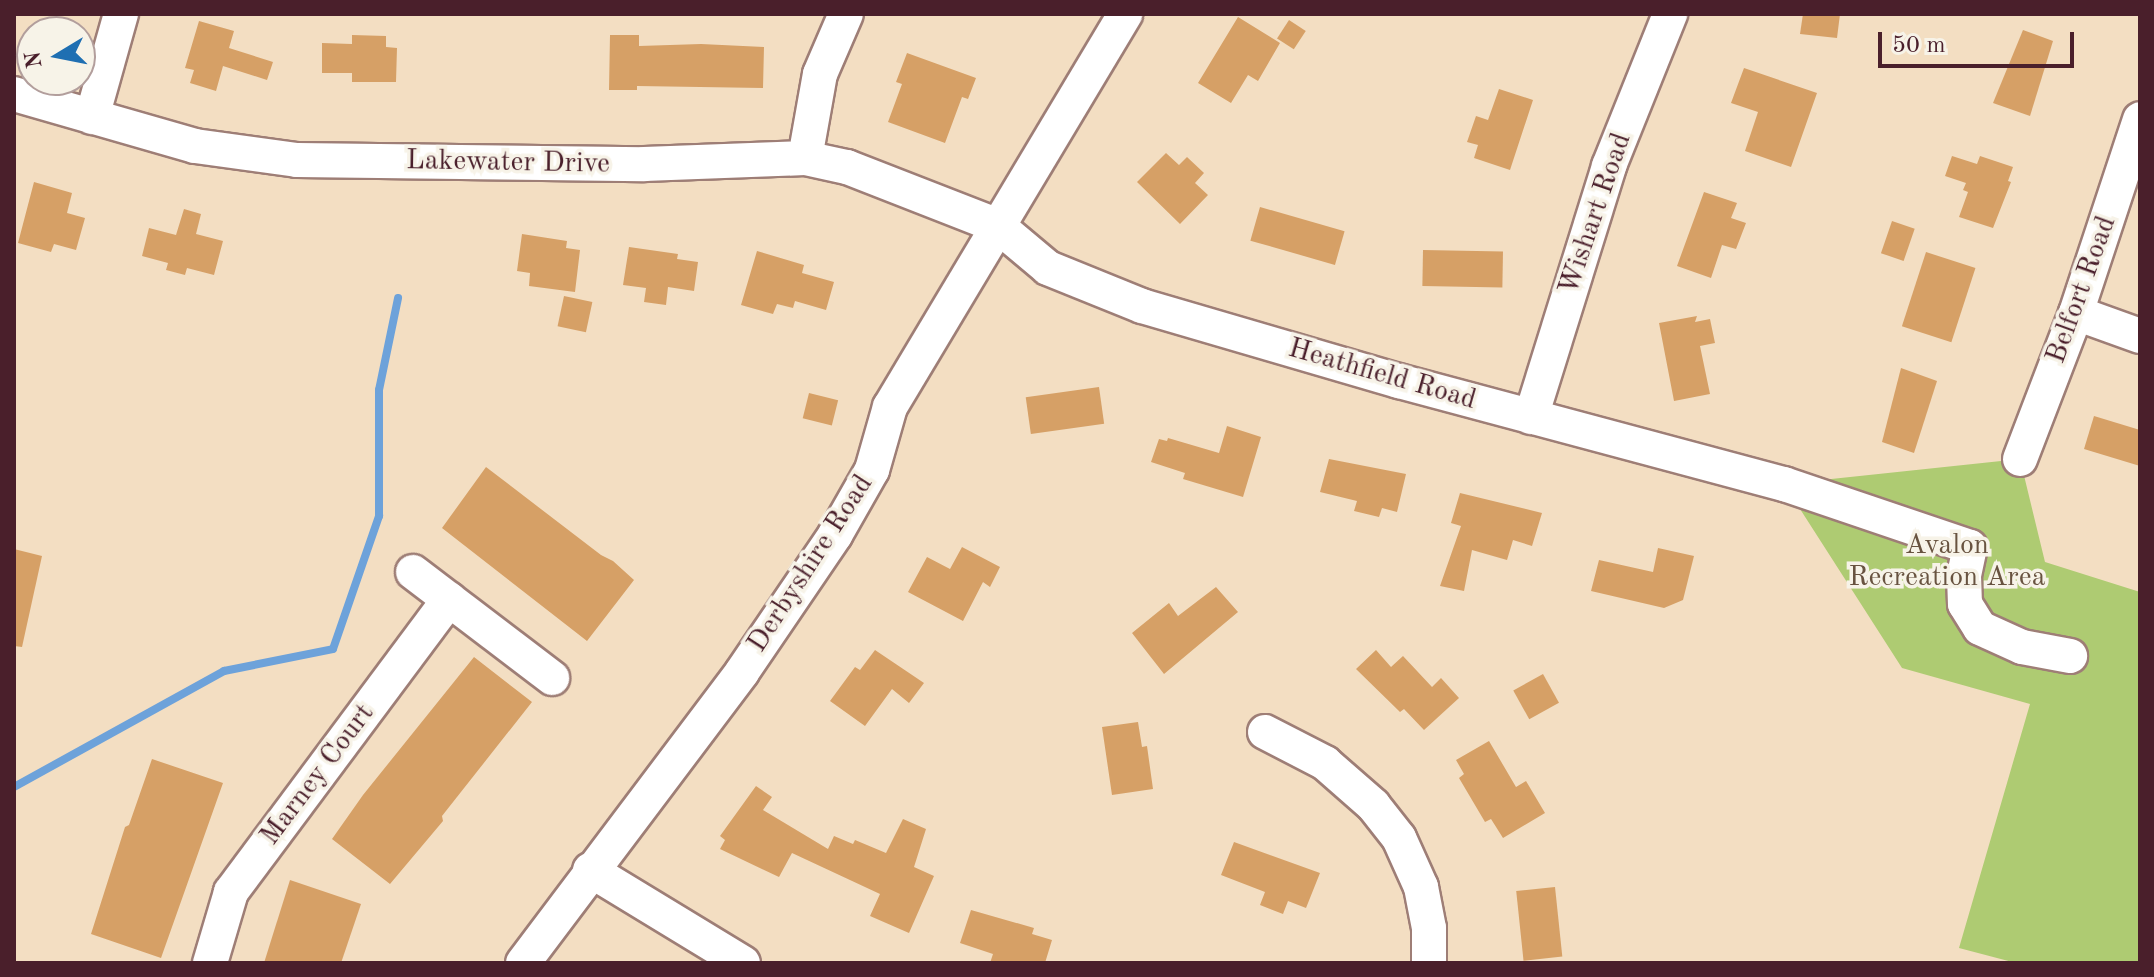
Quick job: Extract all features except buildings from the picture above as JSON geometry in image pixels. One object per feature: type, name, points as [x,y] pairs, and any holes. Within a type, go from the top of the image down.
[{"type":"street","points":[[92,117],[121,14]]},
{"type":"street","points":[[805,158],[820,74],[846,14]]},
{"type":"street","name":"Derbyshire Road","points":[[523,963],[742,672],[835,535],[872,470],[890,407],[1125,14]]},
{"type":"street","name":"Wishart Road","points":[[1531,417],[1609,166],[1670,14]]},
{"type":"street","name":"Lakewater Drive","points":[[14,94],[195,146],[297,160],[644,164],[805,158],[847,167],[998,226]]},
{"type":"street","name":"Belfort Road","points":[[2020,459],[2076,313],[2140,119]]},
{"type":"street","name":"Heathfield Road","points":[[998,226],[1048,268],[1142,306],[1531,417],[1784,484],[1970,547],[1964,576],[1965,604],[1980,628],[2022,647],[2070,656]]},
{"type":"street","points":[[2076,313],[2140,336]]},
{"type":"street","points":[[413,572],[552,678]]},
{"type":"street","name":"Marney Court","points":[[210,963],[231,892],[449,599]]},
{"type":"street","points":[[1265,732],[1325,763],[1373,805],[1399,838],[1421,887],[1429,928],[1429,963]]},
{"type":"street","points":[[590,870],[743,963]]},
{"type":"green space","name":"Avalon Recreation Area","points":[[2020,459],[2045,562],[2140,592],[2140,963],[2016,963],[1959,948],[2030,704],[1902,668],[1784,484]]},
{"type":"waterway","points":[[14,787],[224,671],[333,649],[379,516],[379,390],[398,298]]}]
